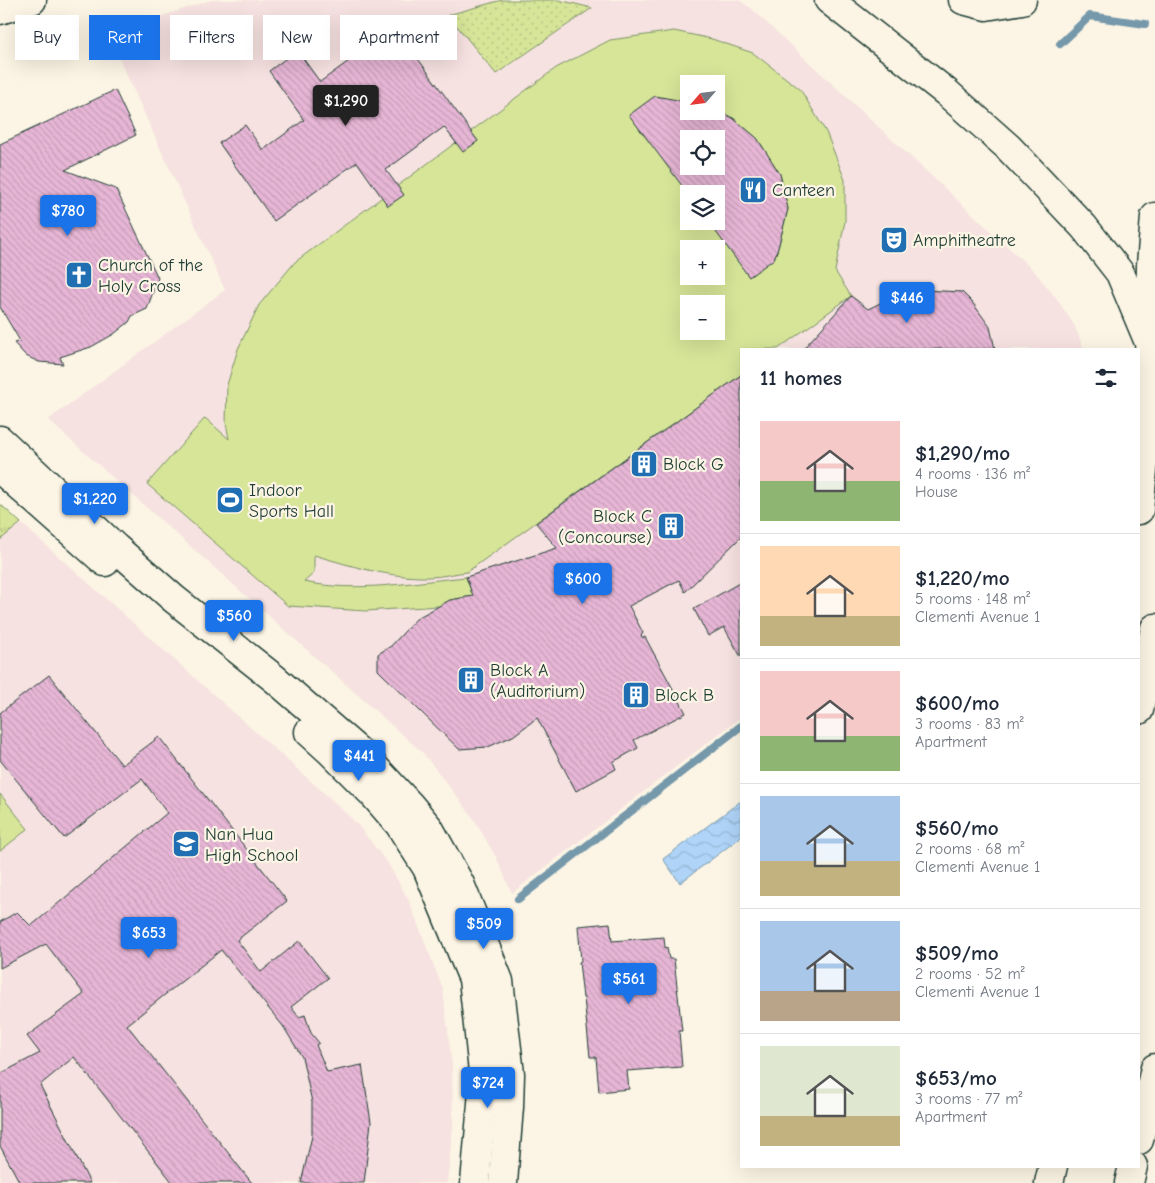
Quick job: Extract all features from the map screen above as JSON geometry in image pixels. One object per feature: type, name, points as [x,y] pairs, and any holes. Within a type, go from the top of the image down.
[{"type":"main road","points":[[0,10],[32,0]]},
{"type":"main road","points":[[829,0],[946,92],[1002,141],[1084,227],[1120,273],[1148,340]]},
{"type":"main road","points":[[963,0],[986,6],[1022,0]]},
{"type":"main road","points":[[1140,500],[1148,420],[1148,340],[1155,217]]},
{"type":"main road","points":[[0,440],[116,548],[277,692],[399,824],[427,868],[473,979],[484,1081],[475,1183]]},
{"type":"main road","points":[[0,470],[163,612],[365,757],[429,828],[456,876],[498,981],[510,1074],[503,1183]]},
{"type":"main road","points":[[1140,705],[1155,628]]},
{"type":"main road","points":[[1140,632],[1148,662]]},
{"type":"main road","points":[[1140,1136],[1155,1068]]},
{"type":"main road","points":[[479,1141],[506,1146]]},
{"type":"main road","points":[[1049,1183],[1053,1168]]},
{"type":"main road","points":[[1129,1183],[1133,1168]]},
{"type":"shaded area","points":[[211,0],[739,0],[752,9],[1034,271],[1057,299],[1074,325],[1084,348],[740,348],[740,718],[512,893],[496,857],[472,816],[423,753],[48,420],[225,290],[120,60],[160,60],[160,17]]},
{"type":"shaded area","name":"Nan Hua High School","points":[[21,523],[332,800],[357,824],[389,865],[409,901],[443,989],[452,1066],[453,1127],[447,1183],[0,1183],[0,540]]},
{"type":"green space","points":[[502,0],[559,0],[592,8],[496,74],[457,26],[457,15],[448,15]]},
{"type":"green space","points":[[674,31],[712,39],[753,53],[800,89],[826,132],[845,180],[845,221],[835,271],[851,296],[779,348],[740,348],[740,376],[467,572],[434,577],[400,576],[356,567],[314,555],[314,573],[304,582],[344,587],[365,587],[466,577],[473,596],[450,600],[439,606],[366,611],[288,606],[147,484],[205,418],[229,439],[226,423],[227,385],[238,349],[259,305],[295,262],[556,68],[610,40]]},
{"type":"green space","points":[[0,504],[21,523],[0,540]]},
{"type":"green space","points":[[0,794],[28,829],[0,851]]},
{"type":"water","points":[[740,802],[740,838],[680,883],[663,859]]},
{"type":"building","points":[[284,60],[304,60],[320,82],[350,60],[419,60],[478,141],[463,152],[444,127],[386,170],[404,195],[388,206],[357,162],[274,221],[219,143],[245,125],[263,150],[304,120],[269,71]]},
{"type":"building","points":[[115,90],[136,135],[65,170],[116,189],[158,278],[147,309],[132,316],[129,322],[114,334],[91,347],[60,357],[63,364],[39,362],[26,356],[14,343],[20,341],[0,307],[0,144]]},
{"type":"building","points":[[655,96],[680,100],[680,120],[725,120],[725,114],[733,118],[757,138],[780,174],[788,209],[774,259],[749,277],[725,244],[725,240],[722,240],[715,230],[725,230],[725,185],[682,185],[629,115]]},
{"type":"building","points":[[923,290],[962,292],[972,302],[990,327],[995,348],[804,348],[851,296],[868,309],[899,294]]},
{"type":"building","points":[[740,376],[740,538],[685,592],[679,580],[629,606],[643,633],[641,636],[645,637],[686,713],[634,740],[638,748],[613,762],[616,769],[576,791],[537,718],[513,736],[488,747],[459,749],[378,670],[378,654],[391,646],[417,618],[450,600],[473,596],[466,577],[557,548],[536,523]]},
{"type":"building","points":[[740,583],[740,655],[724,627],[708,636],[694,609]]},
{"type":"building","points":[[49,675],[122,765],[159,737],[287,901],[237,940],[261,972],[299,941],[328,978],[291,1007],[299,1017],[305,1015],[311,1033],[319,1043],[316,1045],[327,1072],[362,1065],[371,1122],[364,1183],[301,1183],[312,1136],[312,1102],[302,1057],[283,1026],[221,950],[127,1025],[252,1183],[173,1183],[74,1057],[40,1085],[90,1183],[20,1183],[0,1146],[0,1074],[40,1053],[27,1036],[84,994],[46,944],[0,968],[0,922],[17,912],[31,926],[167,813],[142,779],[64,838],[0,760],[0,713]]},
{"type":"building","points":[[610,923],[612,941],[664,937],[669,959],[674,959],[682,1031],[679,1031],[682,1067],[627,1071],[629,1089],[599,1092],[596,1057],[590,1057],[579,962],[581,961],[578,926]]},
{"type":"waterway","points":[[1060,44],[1090,16],[1145,24]]},
{"type":"waterway","points":[[518,899],[740,727]]},
{"type":"place","name":"Canteen","points":[[753,190]]},
{"type":"place","name":"Amphitheatre","points":[[894,240]]},
{"type":"place","name":"Church of the Holy Cross","points":[[79,275]]},
{"type":"place","name":"Block G","points":[[644,464]]},
{"type":"place","name":"Indoor Sports Hall","points":[[230,500]]},
{"type":"place","name":"Block C (Concourse)","points":[[671,526]]},
{"type":"place","name":"Block A (Auditorium)","points":[[471,680]]},
{"type":"place","name":"Block B","points":[[636,695]]},
{"type":"place","name":"Nan Hua High School","points":[[186,844]]}]
